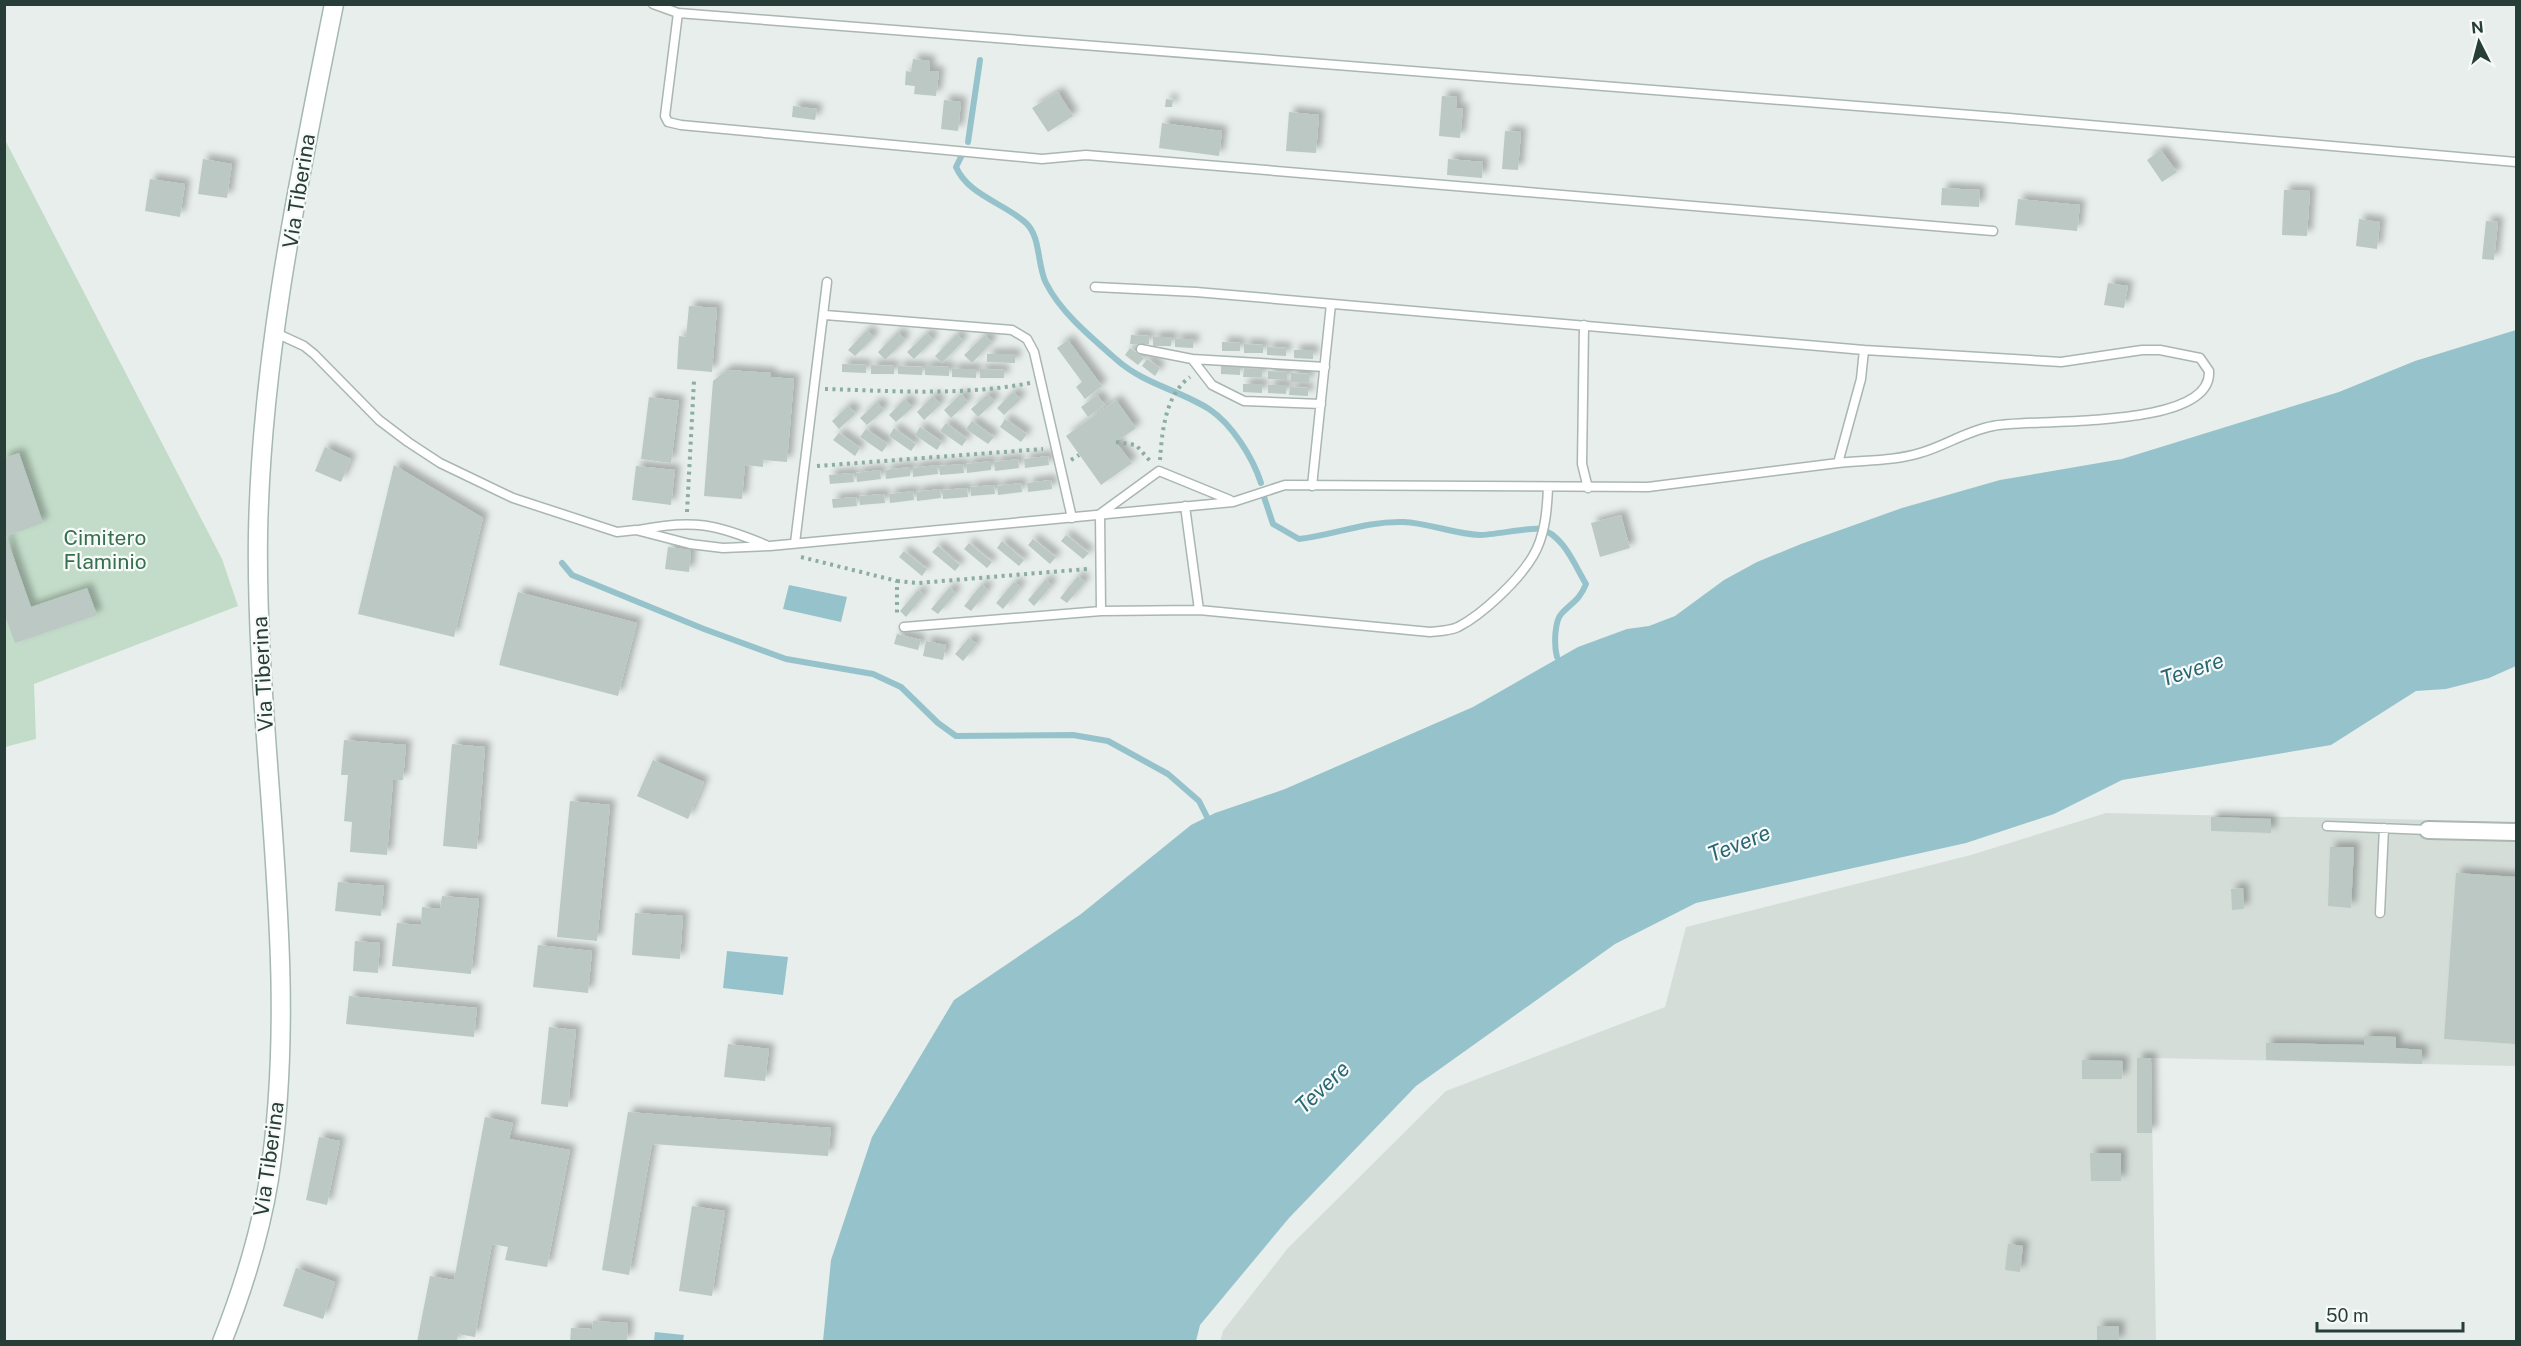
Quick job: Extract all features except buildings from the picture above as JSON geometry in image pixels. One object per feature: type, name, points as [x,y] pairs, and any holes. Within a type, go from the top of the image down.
[{"type":"main road","name":"Via Tiberina","points":[[222,1341],[244,1278],[265,1200],[281,1054],[281,987],[258,554],[260,480],[276,333],[309,130],[334,4]]},
{"type":"street","points":[[2428,830],[2517,832]]},
{"type":"lane","points":[[652,4],[678,13],[2009,117],[2517,162]]},
{"type":"lane","points":[[678,13],[665,116],[668,122],[681,125],[1042,159],[1086,155],[1993,231]]},
{"type":"lane","points":[[795,543],[825,315],[827,282]]},
{"type":"lane","points":[[636,530],[690,544],[723,548],[770,546],[1233,502],[1285,485],[1648,487],[1919,453],[1972,431],[1994,425],[2076,422],[2136,416],[2187,401],[2202,394],[2210,380],[2209,371],[2200,358],[2160,350],[2142,350],[2061,362],[1864,350],[1196,292],[1095,287]]},
{"type":"lane","points":[[1312,486],[1330,303]]},
{"type":"lane","points":[[825,315],[1012,330],[1028,339],[1041,380],[1072,518]]},
{"type":"lane","points":[[1584,326],[1582,464],[1588,488]]},
{"type":"lane","points":[[276,333],[304,346],[380,420],[440,463],[513,498],[617,532],[687,522],[731,530],[770,546]]},
{"type":"lane","points":[[1141,350],[1192,359],[1324,367]]},
{"type":"lane","points":[[1838,463],[1861,379],[1864,350]]},
{"type":"lane","points":[[1192,359],[1212,385],[1244,400],[1321,404]]},
{"type":"lane","points":[[1100,514],[1160,471],[1233,502]]},
{"type":"lane","points":[[904,627],[1101,611],[1199,610],[1430,632],[1448,630],[1458,627],[1496,598],[1533,556],[1546,514],[1548,488]]},
{"type":"lane","points":[[1185,506],[1199,610]]},
{"type":"lane","points":[[1100,514],[1101,611]]},
{"type":"lane","points":[[2327,826],[2428,830]]},
{"type":"lane","points":[[2380,913],[2384,828]]},
{"type":"path","points":[[815,388],[919,391],[1000,389],[1041,380]]},
{"type":"path","points":[[687,522],[693,381]]},
{"type":"path","points":[[1160,471],[1162,427],[1171,404],[1185,381]]},
{"type":"path","points":[[1116,442],[1136,445],[1160,471]]},
{"type":"path","points":[[805,466],[835,466],[1056,448]]},
{"type":"path","points":[[798,556],[897,581],[918,583],[1100,567]]},
{"type":"path","points":[[897,581],[897,615],[904,627]]},
{"type":"shaded area","points":[[2106,813],[2433,820],[2434,838],[2516,840],[2516,1066],[2151,1058],[2156,1341],[1220,1342],[1223,1331],[1288,1248],[1446,1091],[1665,1007],[1686,927],[1971,855]]},
{"type":"green space","name":"Cimitero Flaminio","points":[[4,138],[222,559],[238,606],[34,684],[36,739],[5,747]]},
{"type":"water","name":"Tevere","points":[[2516,330],[2516,666],[2489,678],[2446,689],[2416,691],[2331,745],[2122,780],[2054,814],[1966,843],[1696,903],[1615,944],[1416,1086],[1289,1218],[1200,1325],[1196,1341],[823,1341],[831,1260],[872,1137],[954,1000],[1081,914],[1191,825],[1215,813],[1285,789],[1473,707],[1578,647],[1627,629],[1649,626],[1675,616],[1724,580],[1757,562],[1801,544],[1902,508],[2000,480],[2122,459],[2339,392],[2415,361]]},
{"type":"water","points":[[789,585],[847,597],[841,622],[783,609]]},
{"type":"water","points":[[727,951],[788,957],[783,995],[723,988]]},
{"type":"water","points":[[655,1332],[684,1335],[683,1341],[654,1341]]},
{"type":"waterway","points":[[968,142],[980,60]]},
{"type":"waterway","points":[[962,155],[956,167],[969,185],[1017,216],[1031,229],[1037,243],[1046,283],[1068,315],[1127,368],[1198,402],[1218,415],[1241,442],[1261,483]]},
{"type":"waterway","points":[[1264,497],[1273,524],[1299,539],[1389,522],[1413,523],[1480,535],[1536,529],[1548,532],[1568,552],[1586,584],[1579,597],[1562,613],[1557,622],[1555,634],[1557,657]]},
{"type":"waterway","points":[[562,563],[572,575],[704,629],[786,659],[873,674],[901,687],[938,723],[956,736],[1073,735],[1108,741],[1168,774],[1199,801],[1207,817]]}]
